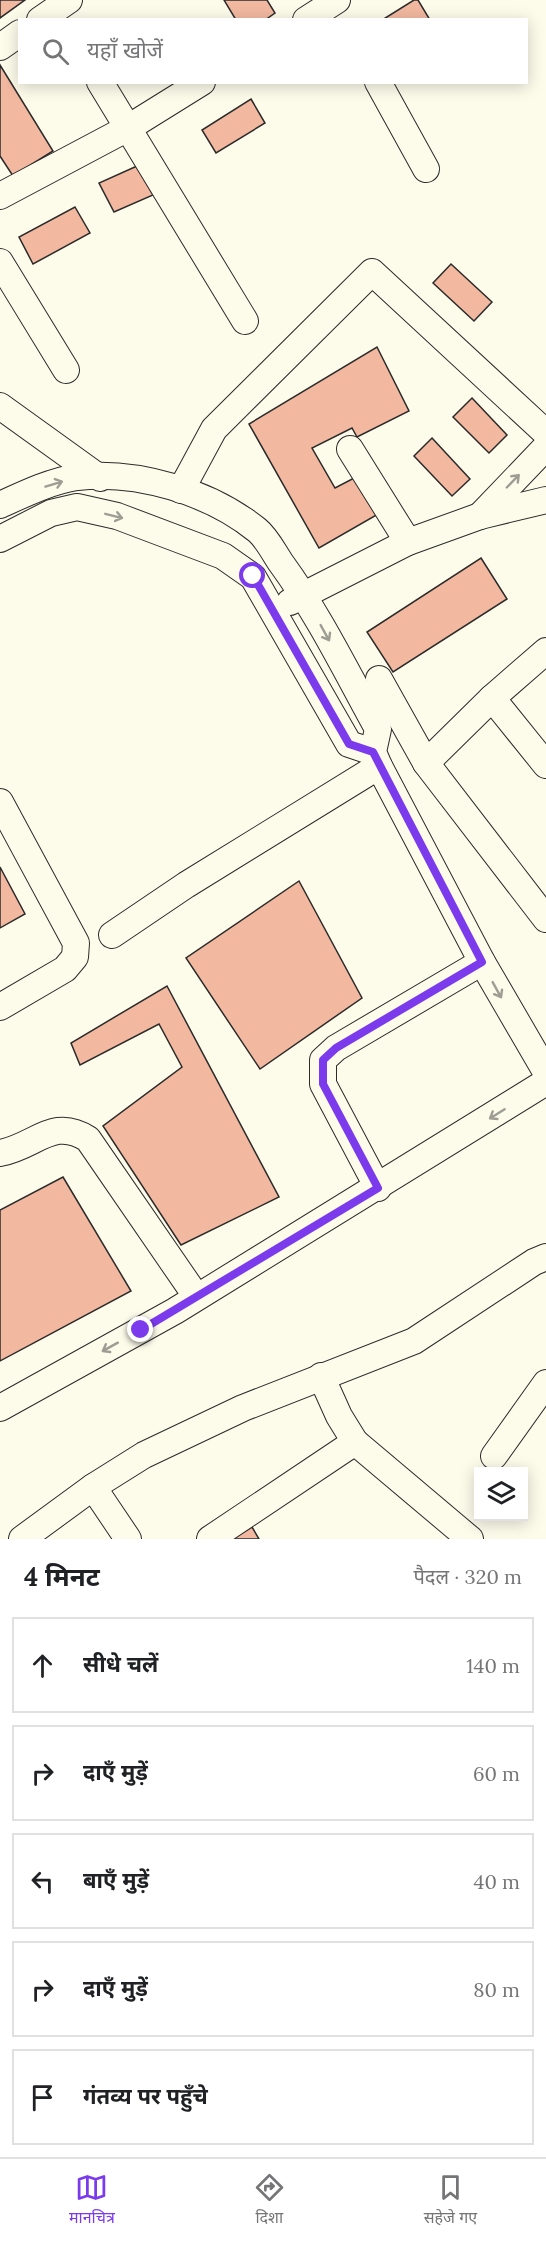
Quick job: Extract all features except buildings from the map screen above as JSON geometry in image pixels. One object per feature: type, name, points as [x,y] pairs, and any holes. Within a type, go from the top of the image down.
[{"type":"street","points":[[311,18],[338,7]]},
{"type":"street","points":[[0,47],[18,34]]},
{"type":"street","points":[[101,84],[245,321]]},
{"type":"street","points":[[0,196],[128,128],[199,84]]},
{"type":"street","points":[[379,84],[426,169]]},
{"type":"street","points":[[0,262],[66,370]]},
{"type":"street","points":[[181,489],[214,429],[372,272],[546,433]]},
{"type":"street","points":[[0,406],[100,478]]},
{"type":"street","points":[[480,516],[546,447]]},
{"type":"street","points":[[350,449],[408,542]]},
{"type":"street","points":[[0,505],[33,490],[77,477],[130,478],[181,489],[222,509],[258,531],[304,595],[378,729],[376,759],[482,962],[546,1072]]},
{"type":"street","points":[[274,611],[408,542],[480,516],[546,500]]},
{"type":"street","points":[[0,539],[51,513],[77,507],[117,516],[224,556],[253,576],[349,744],[376,759]]},
{"type":"street","points":[[426,763],[492,698],[546,651]]},
{"type":"street","points":[[379,679],[426,763],[546,919]]},
{"type":"street","points":[[492,698],[546,765]]},
{"type":"street","points":[[112,935],[376,759]]},
{"type":"street","points":[[0,802],[76,943],[75,957],[65,969],[0,1007]]},
{"type":"street","points":[[378,1188],[323,1084],[323,1060],[336,1048],[482,962]]},
{"type":"street","points":[[0,1408],[175,1311],[546,1083]]},
{"type":"street","points":[[0,1153],[12,1151],[59,1128],[75,1130],[88,1138],[196,1296]]},
{"type":"street","points":[[22,1539],[93,1487],[144,1455],[321,1376],[414,1341],[524,1268],[546,1257]]},
{"type":"street","points":[[321,1376],[339,1416],[355,1442],[470,1539]]},
{"type":"street","points":[[494,1456],[546,1383]]},
{"type":"street","points":[[210,1539],[355,1442]]},
{"type":"street","points":[[93,1487],[128,1539]]},
{"type":"route","points":[[141,1330],[378,1188],[323,1084],[321,1068],[323,1060],[336,1048],[482,962],[373,752],[349,744],[253,576]]}]
